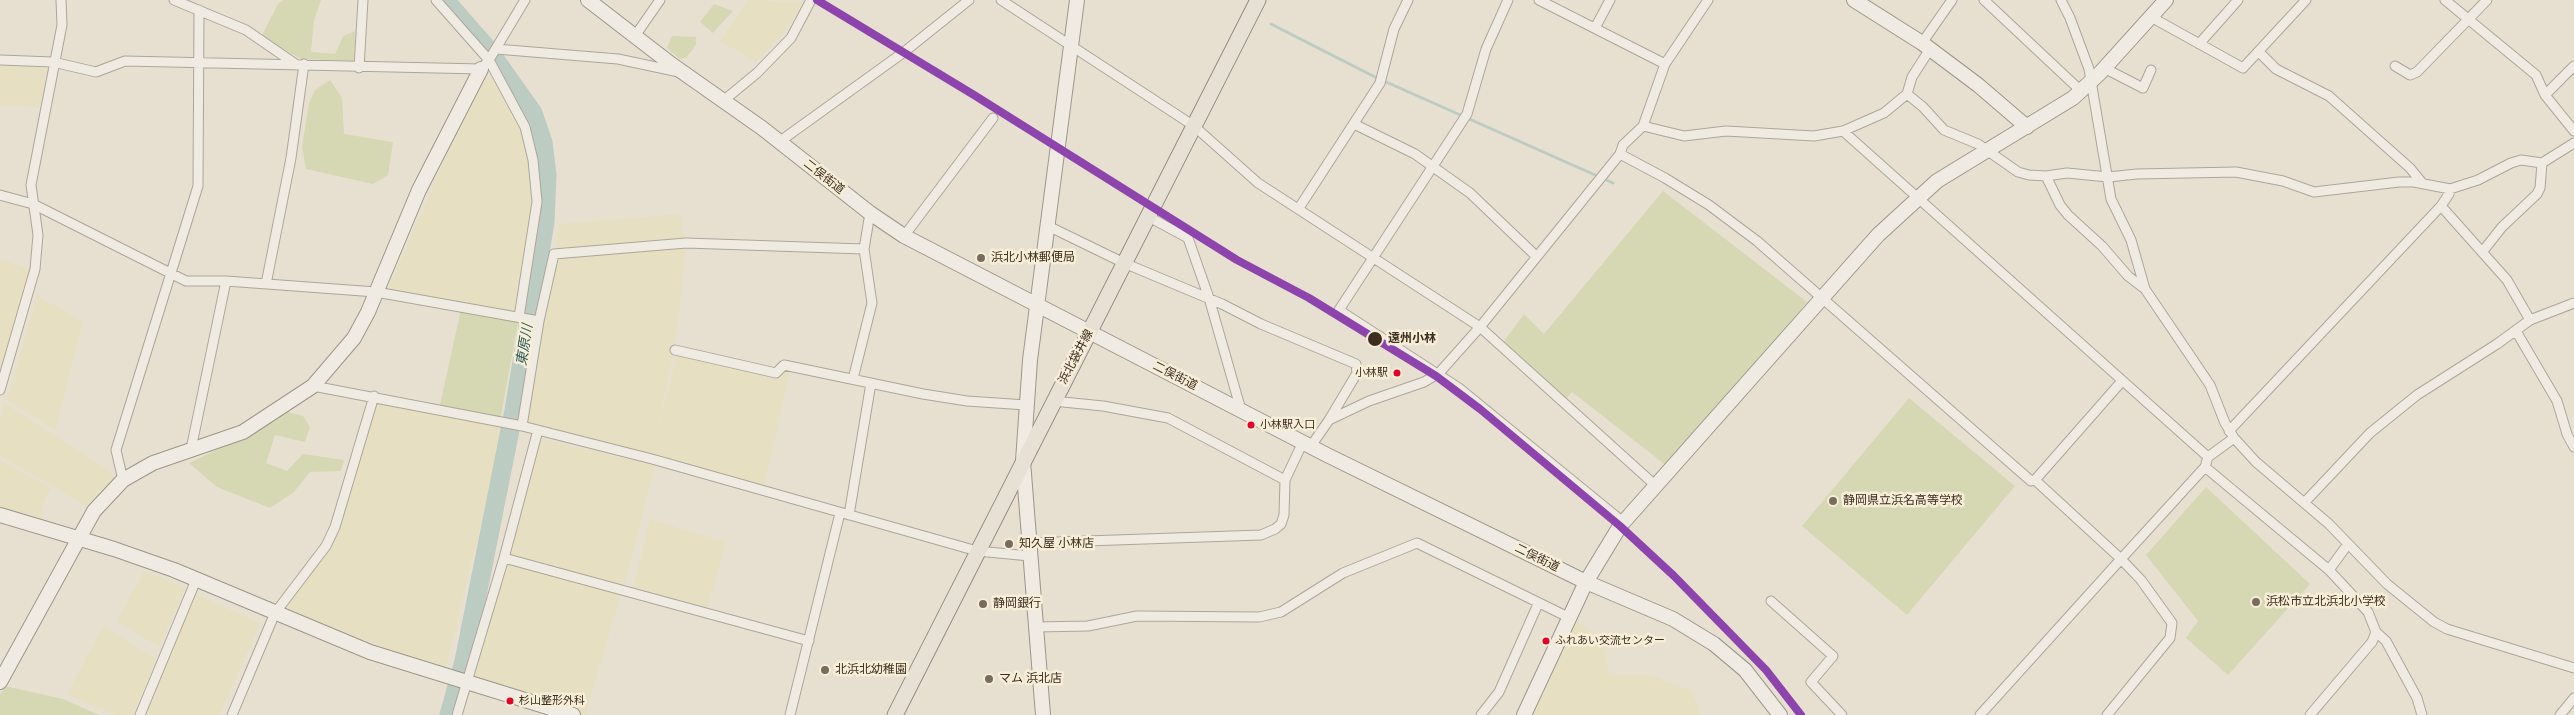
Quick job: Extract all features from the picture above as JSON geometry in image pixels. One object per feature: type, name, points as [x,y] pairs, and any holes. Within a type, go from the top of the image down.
[{"type":"main road","name":"浜北袋井線","points":[[895,715],[1022,461],[1090,332],[1258,0]]},
{"type":"street","points":[[0,390],[35,269],[38,235],[31,185],[53,62],[62,25],[61,0]]},
{"type":"street","points":[[174,0],[246,30],[294,63]]},
{"type":"street","points":[[359,68],[363,0]]},
{"type":"street","points":[[436,0],[485,65],[525,127],[533,160],[537,202],[519,317]]},
{"type":"street","points":[[0,682],[94,511],[123,480],[153,463],[243,432],[313,386],[354,338],[376,292],[419,190],[485,65],[524,0]]},
{"type":"street","name":"二俣街道","points":[[588,0],[682,72],[779,142],[870,213],[904,236],[1307,444],[1586,582],[1673,619],[1714,644],[1745,670],[1780,715]]},
{"type":"street","points":[[635,36],[660,0]]},
{"type":"street","points":[[723,101],[756,73],[791,38],[810,0]]},
{"type":"street","points":[[779,142],[904,52],[969,0]]},
{"type":"street","points":[[1001,0],[1194,126],[1258,183],[1480,327],[1656,486]]},
{"type":"street","points":[[1043,715],[1022,461],[1026,405],[1077,0]]},
{"type":"street","points":[[1299,208],[1381,80],[1394,29],[1408,0]]},
{"type":"street","points":[[1508,0],[1486,48],[1465,117],[1339,310],[1439,374],[1526,440],[1623,522]]},
{"type":"street","points":[[1539,0],[1664,64]]},
{"type":"street","points":[[1595,28],[1610,0]]},
{"type":"street","points":[[1329,420],[1369,401],[1424,382],[1439,374],[1480,327],[1604,171],[1620,154],[1623,145],[1643,126],[1664,64],[1708,0]]},
{"type":"street","points":[[1854,0],[1926,46],[1978,85],[2027,127]]},
{"type":"street","points":[[1643,126],[1684,136],[1726,131],[1814,136],[1843,131],[1884,113],[1907,94],[1912,76],[1926,46],[1952,0]]},
{"type":"street","points":[[1984,0],[2081,92]]},
{"type":"street","points":[[2061,0],[2081,46],[2092,81],[2111,199],[2131,240],[2145,289]]},
{"type":"street","points":[[1524,715],[1586,582],[1623,522],[1878,235],[1917,197],[1937,181],[2081,92],[2166,0]]},
{"type":"street","points":[[2199,44],[2238,0]]},
{"type":"street","points":[[2151,17],[2243,68],[2260,52],[2306,0]]},
{"type":"street","points":[[2445,0],[2536,74],[2545,95],[2574,131]]},
{"type":"street","points":[[2395,66],[2410,75],[2417,72],[2487,0]]},
{"type":"street","points":[[123,480],[116,450],[198,186],[197,63],[199,10]]},
{"type":"street","points":[[495,50],[618,59],[682,72]]},
{"type":"street","points":[[2260,52],[2276,69],[2329,96],[2410,168],[2424,185]]},
{"type":"street","points":[[0,60],[53,62],[96,72],[125,61],[294,63],[359,68],[485,65]]},
{"type":"street","points":[[266,284],[291,158],[304,64]]},
{"type":"street","points":[[2545,95],[2574,66]]},
{"type":"street","points":[[2104,68],[2143,88],[2151,70]]},
{"type":"street","points":[[1907,94],[1923,107],[1944,130],[1978,144],[2018,172],[2046,176],[2067,173],[2108,177],[2137,174],[2236,172],[2283,181],[2314,192],[2399,182],[2414,182],[2450,188],[2478,180],[2521,160],[2542,163],[2574,143]]},
{"type":"street","points":[[904,236],[993,118]]},
{"type":"street","points":[[1354,124],[1415,154],[1470,193],[1536,256]]},
{"type":"street","points":[[1843,131],[2208,457]]},
{"type":"street","points":[[1620,154],[1665,178],[1709,206],[1757,241],[2031,481],[2035,480],[2141,580],[2172,623],[2170,638],[2108,715]]},
{"type":"street","points":[[2483,251],[2502,227],[2537,194],[2540,188],[2542,163]]},
{"type":"street","points":[[2046,176],[2064,210],[2102,246],[2128,276],[2145,289],[2210,384],[2231,435],[2256,462],[2304,503],[2387,584],[2434,622],[2446,629],[2574,668]]},
{"type":"street","points":[[1980,715],[2205,467],[2208,457],[2231,435],[2441,206],[2449,194],[2450,188]]},
{"type":"street","points":[[0,195],[33,204],[172,272],[186,281],[226,281],[376,292],[461,309],[539,321]]},
{"type":"street","points":[[2441,206],[2507,280],[2530,320]]},
{"type":"street","points":[[853,378],[872,303],[864,249],[870,213]]},
{"type":"street","points":[[1148,216],[1188,238],[1209,298],[1241,410]]},
{"type":"street","points":[[313,386],[506,422],[977,551],[1261,535],[1276,529],[1281,524],[1284,515],[1286,480],[1307,444],[1329,420],[1357,373],[1356,364],[1260,324],[1209,298],[1124,263],[1048,226]]},
{"type":"street","points":[[522,426],[539,321],[554,254],[686,243],[864,249]]},
{"type":"street","points":[[191,449],[226,281]]},
{"type":"street","points":[[2304,503],[2388,417],[2417,394],[2516,331],[2530,320],[2574,302]]},
{"type":"street","points":[[2516,331],[2557,401],[2567,434],[2574,447]]},
{"type":"street","points":[[676,350],[776,373],[784,364],[967,401],[1026,405]]},
{"type":"street","points":[[2035,480],[2122,381]]},
{"type":"street","points":[[849,515],[871,383]]},
{"type":"street","points":[[232,715],[275,613],[326,546],[335,527],[374,396]]},
{"type":"street","points":[[1053,401],[1103,406],[1168,418],[1286,480]]},
{"type":"street","points":[[457,715],[465,683],[504,558],[538,430]]},
{"type":"street","points":[[2205,467],[2329,570],[2368,612],[2376,632],[2386,641],[2417,698],[2422,715]]},
{"type":"street","points":[[790,715],[840,513]]},
{"type":"street","points":[[0,515],[114,548],[370,652],[573,715]]},
{"type":"street","points":[[1036,627],[1088,626],[1137,616],[1259,617],[1281,612],[1343,574],[1417,544],[1570,618]]},
{"type":"street","points":[[2329,570],[2348,544]]},
{"type":"street","points":[[504,558],[809,641]]},
{"type":"street","points":[[140,715],[196,580]]},
{"type":"street","points":[[1771,601],[1833,656],[1811,682],[1842,715]]},
{"type":"street","points":[[1481,715],[1499,692],[1538,604]]},
{"type":"street","points":[[2310,715],[2372,642],[2376,632]]},
{"type":"street","points":[[2560,715],[2574,698]]},
{"type":"shaded area","points":[[748,0],[803,2],[784,33],[756,62],[720,41]]},
{"type":"shaded area","points":[[0,66],[47,68],[40,107],[0,106]]},
{"type":"shaded area","points":[[495,76],[502,95],[516,109],[530,148],[535,221],[519,317],[388,289],[480,79]]},
{"type":"shaded area","points":[[680,214],[686,243],[677,336],[657,433],[678,351],[765,371],[791,366],[763,491],[652,459],[524,432],[559,224]]},
{"type":"shaded area","points":[[0,259],[31,269],[0,371]]},
{"type":"shaded area","points":[[37,295],[83,322],[55,430],[7,400]]},
{"type":"shaded area","points":[[374,396],[506,422],[445,671],[285,610],[331,535]]},
{"type":"shaded area","points":[[4,403],[114,474],[114,480],[89,507],[0,456],[0,420]]},
{"type":"shaded area","points":[[536,438],[655,465],[633,554],[585,715],[575,715],[472,677]]},
{"type":"shaded area","points":[[0,460],[51,488],[40,510],[44,514],[41,521],[0,509]]},
{"type":"shaded area","points":[[650,519],[726,542],[708,607],[632,592]]},
{"type":"shaded area","points":[[144,571],[186,587],[159,647],[117,621]]},
{"type":"shaded area","points":[[195,594],[260,623],[220,715],[147,715]]},
{"type":"shaded area","points":[[1570,618],[1603,638],[1609,675],[1651,675],[1692,691],[1701,715],[1526,715]]},
{"type":"shaded area","points":[[103,626],[156,659],[133,715],[114,715],[67,694]]},
{"type":"green space","points":[[283,0],[321,0],[314,20],[311,52],[335,54],[343,36],[355,31],[354,61],[301,59],[261,37],[278,4]]},
{"type":"green space","points":[[714,4],[733,11],[713,33],[700,22]]},
{"type":"green space","points":[[672,36],[696,37],[696,45],[686,58],[680,59],[667,48]]},
{"type":"green space","points":[[330,80],[342,98],[344,134],[393,142],[388,175],[373,184],[306,169],[302,147],[309,103],[315,90]]},
{"type":"green space","points":[[1663,191],[1807,302],[1667,466],[1572,392],[1565,400],[1502,344],[1524,314],[1544,334]]},
{"type":"green space","points":[[461,309],[519,317],[500,421],[440,405]]},
{"type":"green space","points":[[1909,398],[2015,486],[1907,615],[1802,526]]},
{"type":"green space","points":[[288,412],[303,416],[310,427],[305,442],[275,435],[266,463],[287,471],[303,454],[344,460],[341,471],[310,472],[294,492],[270,508],[217,487],[189,463],[256,431]]},
{"type":"green space","points":[[2206,487],[2310,584],[2228,675],[2186,638],[2198,621],[2146,555]]},
{"type":"green space","points":[[5,686],[63,699],[99,715],[0,715],[0,695]]},
{"type":"waterway","name":"東原川","points":[[445,0],[487,48],[533,113],[543,142],[547,175],[545,222],[514,410],[464,661],[449,715]]},
{"type":"waterway","points":[[1271,24],[1375,77],[1613,183]]},
{"type":"transit line","points":[[817,0],[974,95],[1237,260],[1309,298],[1436,376],[1480,409],[1620,526],[1674,576],[1766,670],[1801,715]]},
{"type":"place","name":"浜北小林郵便局","points":[[981,258]]},
{"type":"place","name":"遠州小林","points":[[1375,339]]},
{"type":"place","name":"小林駅","points":[[1397,373]]},
{"type":"place","name":"小林駅入口","points":[[1251,425]]},
{"type":"place","name":"静岡県立浜名高等学校","points":[[1833,501]]},
{"type":"place","name":"知久屋 小林店","points":[[1009,544]]},
{"type":"place","name":"浜松市立北浜北小学校","points":[[2256,602]]},
{"type":"place","name":"静岡銀行","points":[[983,604]]},
{"type":"place","name":"ふれあい交流センター","points":[[1546,641]]},
{"type":"place","name":"北浜北幼稚園","points":[[825,670]]},
{"type":"place","name":"マム 浜北店","points":[[989,679]]},
{"type":"place","name":"杉山整形外科","points":[[510,701]]}]
